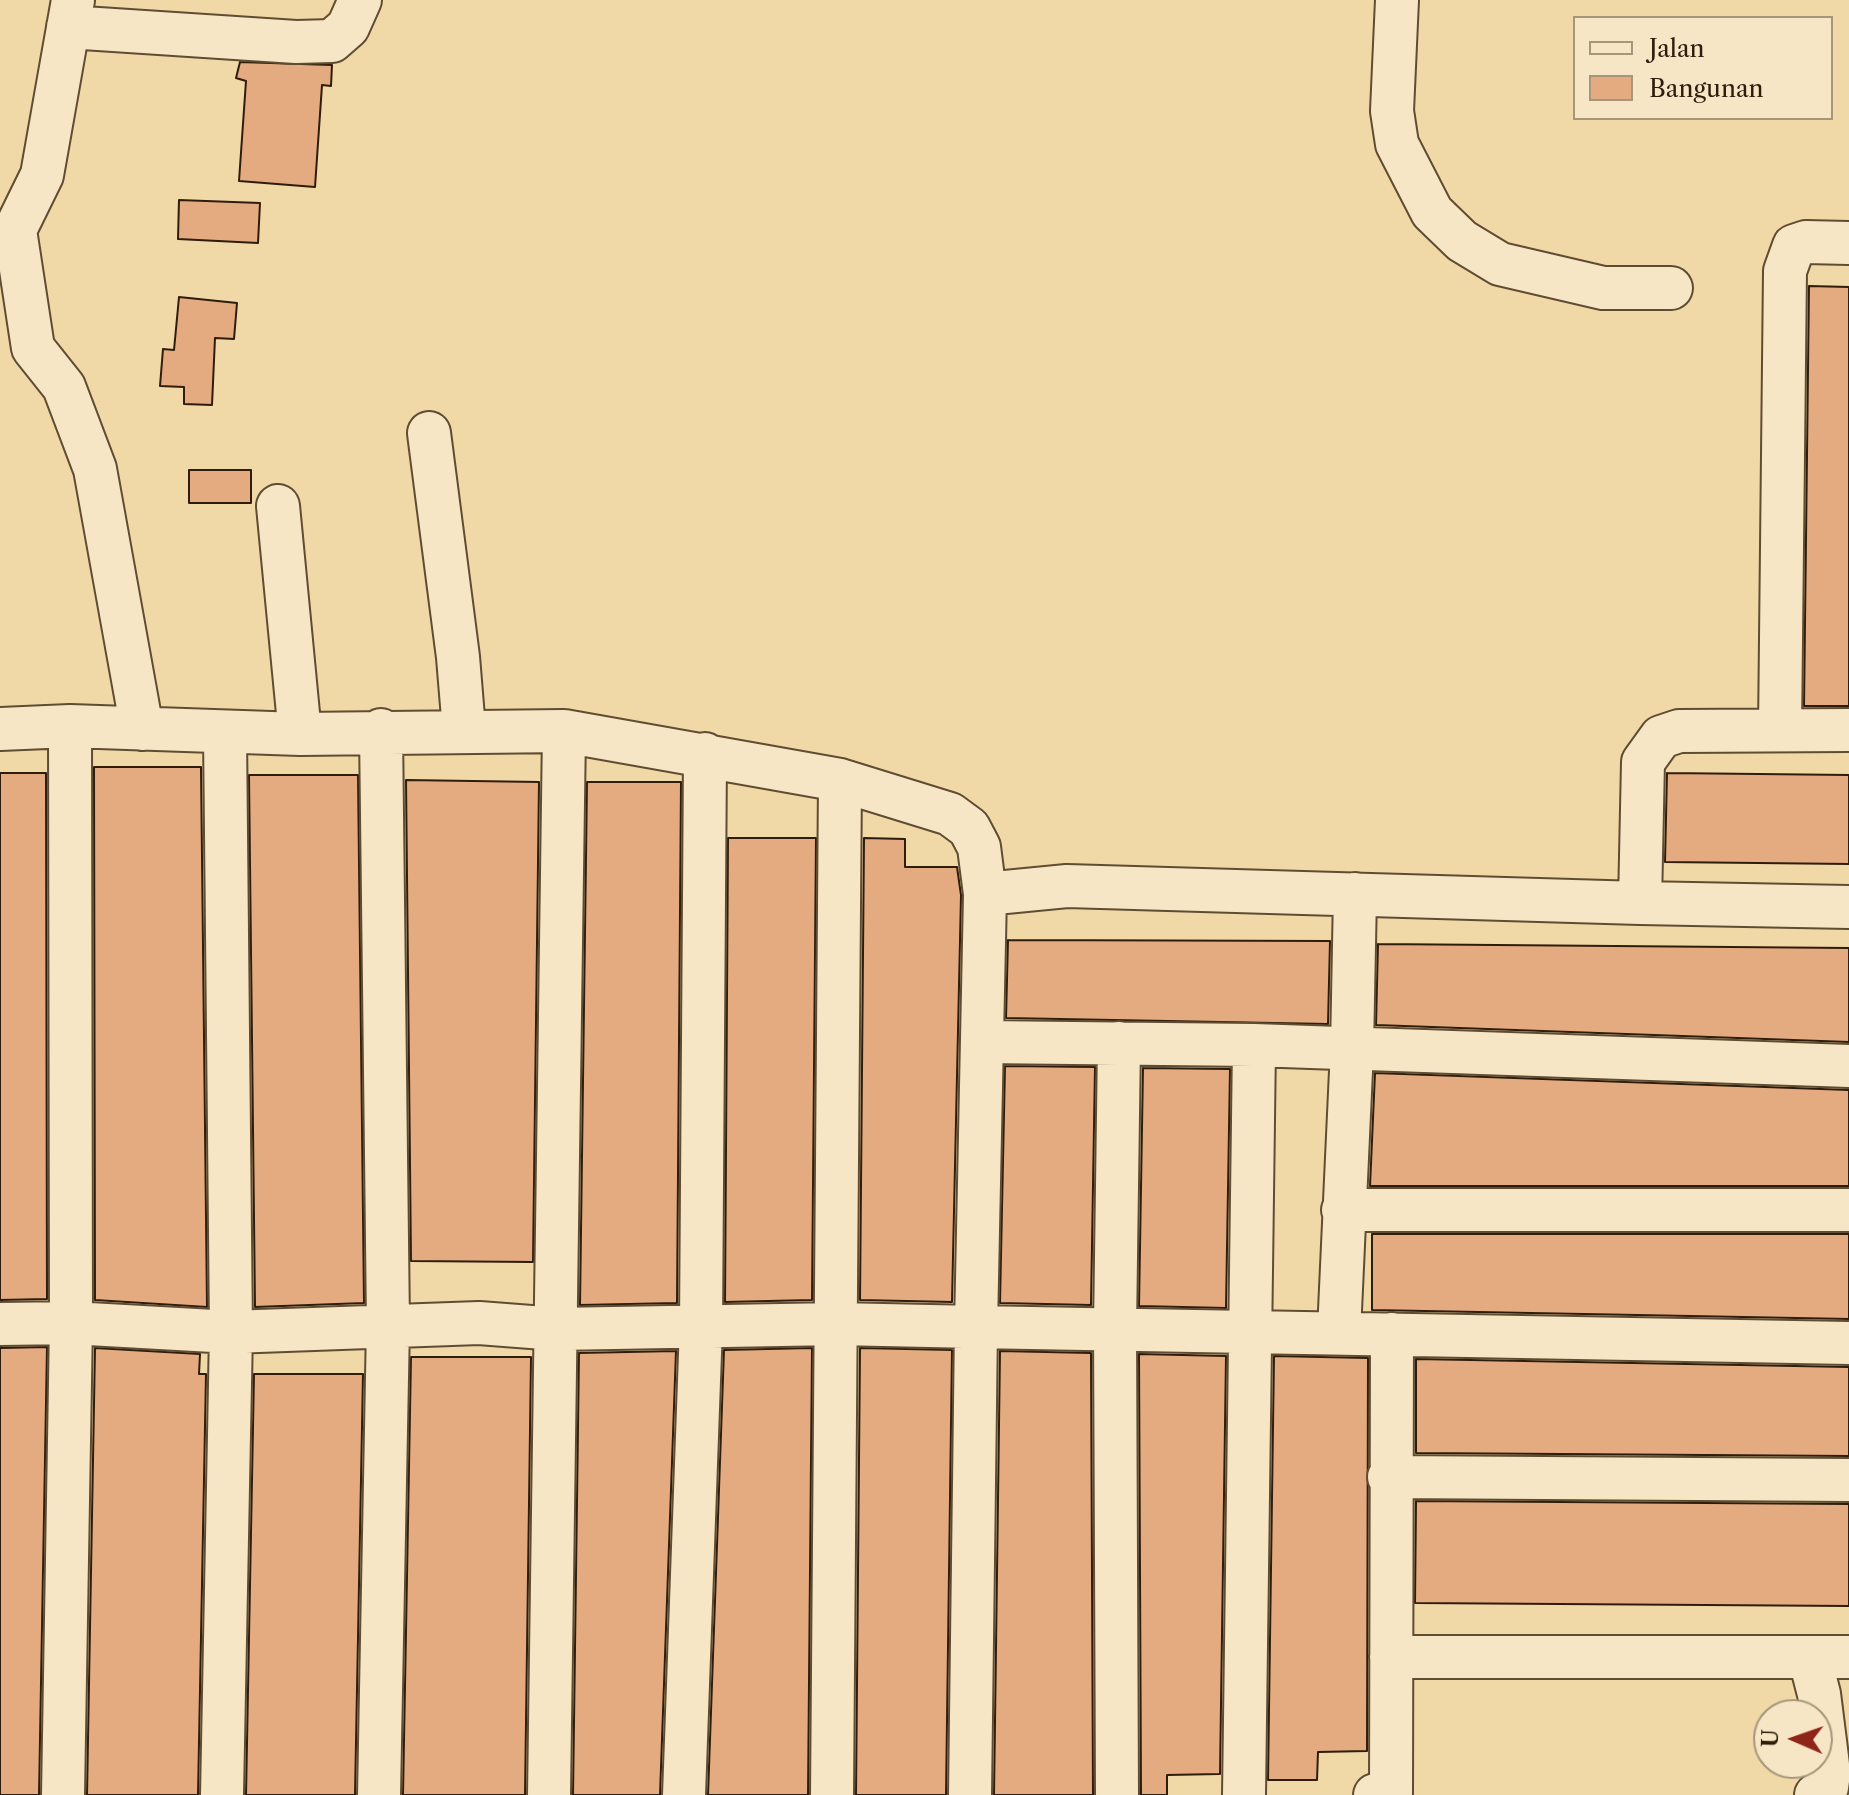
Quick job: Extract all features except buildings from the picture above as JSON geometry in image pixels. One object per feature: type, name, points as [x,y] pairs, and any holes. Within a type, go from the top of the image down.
[{"type":"street","points":[[142,729],[95,469],[64,387],[33,348],[15,230],[42,175],[71,13],[296,42],[332,41],[348,27],[360,0]]},
{"type":"street","points":[[1397,0],[1392,111],[1397,144],[1432,212],[1462,241],[1500,264],[1603,288],[1671,288]]},
{"type":"street","points":[[1780,730],[1785,271],[1794,246],[1806,242],[1849,243]]},
{"type":"street","points":[[429,433],[458,657],[464,730]]},
{"type":"street","points":[[278,506],[300,734]]},
{"type":"street","points":[[63,1795],[71,1323],[70,726]]},
{"type":"street","points":[[0,729],[70,726],[300,734],[381,730],[564,731],[840,780],[950,814],[969,828],[979,847],[985,894],[970,1795]]},
{"type":"street","points":[[379,1795],[388,1325],[381,730]]},
{"type":"street","points":[[1640,903],[1643,762],[1650,748],[1661,737],[1679,731],[1849,730]]},
{"type":"street","points":[[549,1795],[564,731]]},
{"type":"street","points":[[222,1795],[231,1332],[225,733]]},
{"type":"street","points":[[684,1795],[701,1326],[705,754]]},
{"type":"street","points":[[832,1795],[840,780]]},
{"type":"street","points":[[985,894],[1067,886],[1849,907]]},
{"type":"street","points":[[1339,1332],[1352,1049],[1355,894]]},
{"type":"street","points":[[982,1042],[1254,1045],[1849,1066]]},
{"type":"street","points":[[1117,1795],[1115,1328],[1119,1043]]},
{"type":"street","points":[[1244,1795],[1254,1045]]},
{"type":"street","points":[[1343,1210],[1849,1210]]},
{"type":"street","points":[[0,1324],[71,1323],[231,1332],[479,1323],[557,1329],[837,1324],[1849,1343]]},
{"type":"street","points":[[1386,1794],[1391,1657],[1389,1477],[1392,1334]]},
{"type":"street","points":[[1389,1477],[1849,1480]]},
{"type":"street","points":[[1391,1657],[1830,1658],[1819,1694],[1829,1773],[1827,1787],[1816,1795]]}]
